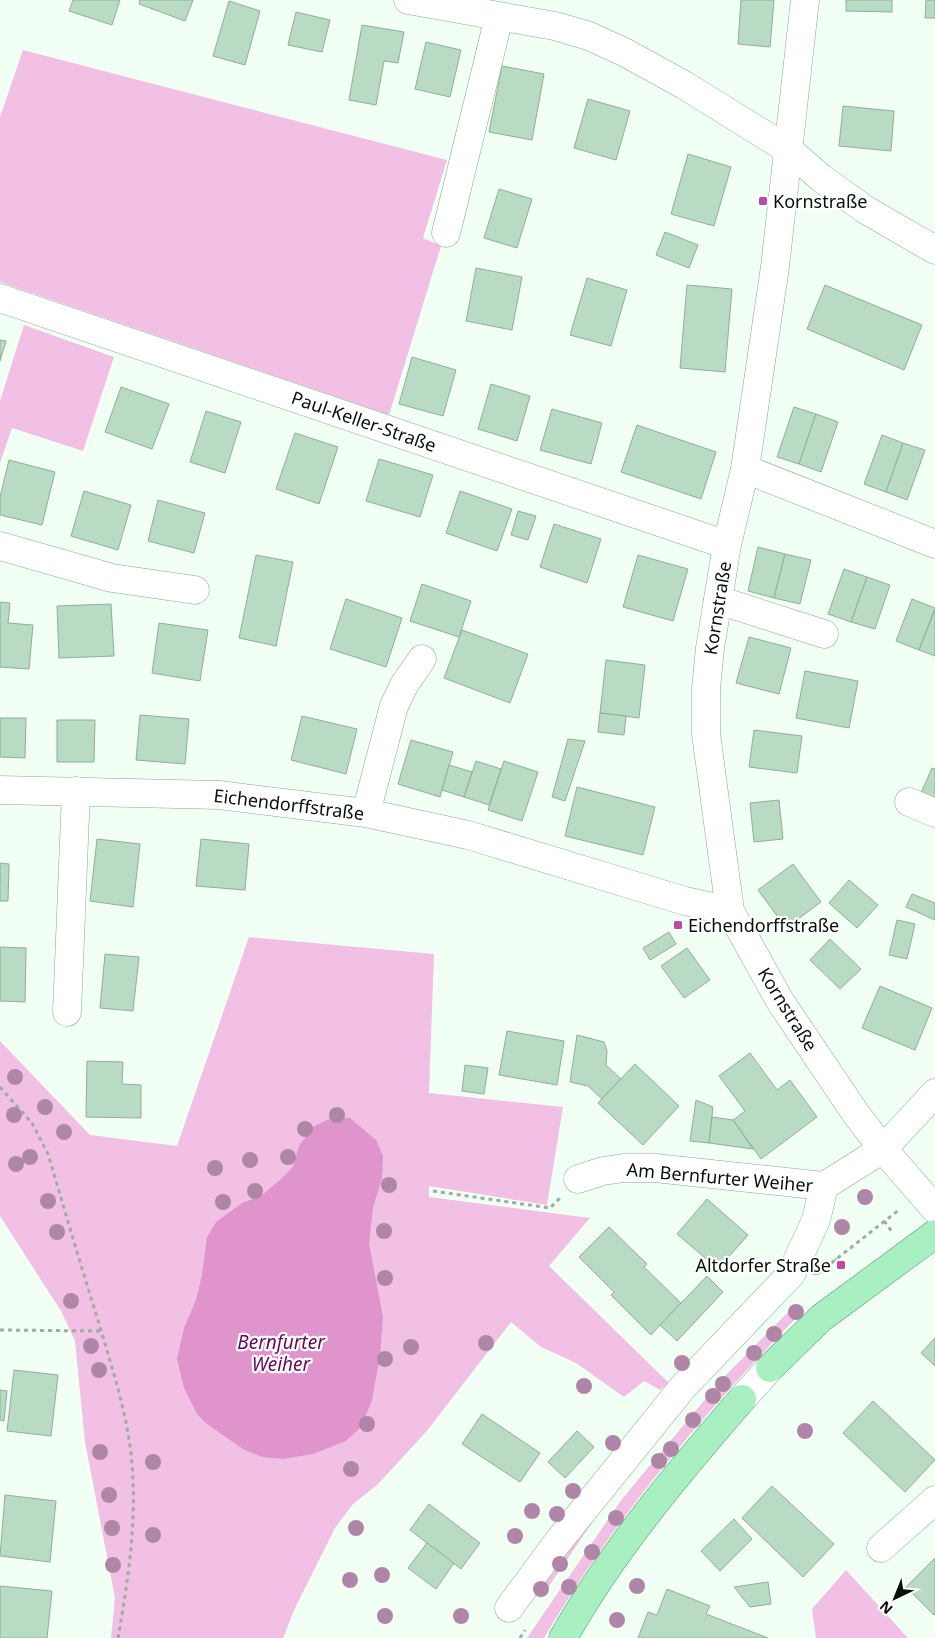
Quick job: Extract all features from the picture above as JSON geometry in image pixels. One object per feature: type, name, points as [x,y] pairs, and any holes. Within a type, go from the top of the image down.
[{"type":"main road","points":[[770,1368],[821,1318],[886,1268],[935,1234]]},
{"type":"main road","points":[[563,1638],[613,1558],[684,1467],[742,1399]]},
{"type":"street","points":[[408,0],[555,26],[590,36],[626,53],[684,85],[789,150],[821,178],[866,210],[935,250]]},
{"type":"street","name":"Kornstraße","points":[[805,0],[775,267],[745,469],[727,544],[710,648],[706,689],[706,734],[730,911],[780,1000],[856,1114],[883,1149],[928,1201]]},
{"type":"street","points":[[446,233],[499,17]]},
{"type":"street","name":"Paul-Keller-Straße","points":[[0,298],[727,544]]},
{"type":"street","points":[[745,469],[935,544]]},
{"type":"street","points":[[0,546],[112,578],[195,590]]},
{"type":"street","points":[[718,600],[824,634]]},
{"type":"street","points":[[366,813],[394,706],[404,685],[422,659]]},
{"type":"street","name":"Eichendorffstraße","points":[[0,790],[219,794],[366,813],[468,835],[685,901],[730,911]]},
{"type":"street","points":[[67,1012],[76,791]]},
{"type":"street","points":[[908,802],[935,813]]},
{"type":"street","name":"Am Bernfurter Weiher","points":[[578,1179],[603,1171],[655,1168],[824,1186],[883,1149],[935,1093]]},
{"type":"street","points":[[509,1608],[563,1536],[683,1387],[791,1274],[816,1220],[824,1186]]},
{"type":"street","points":[[742,1399],[770,1368]]},
{"type":"street","points":[[881,1548],[935,1500]]},
{"type":"path","points":[[0,1087],[32,1123],[48,1154],[116,1382],[132,1463],[133,1498],[128,1573],[118,1638]]},
{"type":"path","points":[[433,1191],[550,1208],[578,1179]]},
{"type":"path","points":[[820,1272],[835,1259],[928,1201]]},
{"type":"path","points":[[835,1259],[841,1265]]},
{"type":"path","points":[[0,1330],[101,1331]]},
{"type":"shaded area","points":[[23,50],[447,160],[423,238],[441,246],[389,415],[0,282],[0,117]]},
{"type":"shaded area","points":[[24,325],[114,357],[83,451],[12,428],[0,463],[0,401]]},
{"type":"shaded area","points":[[249,937],[434,954],[429,1093],[563,1107],[547,1205],[429,1186],[429,1197],[590,1218],[549,1266],[669,1383],[660,1390],[644,1381],[624,1397],[576,1363],[541,1347],[511,1322],[426,1432],[377,1485],[353,1504],[335,1528],[295,1608],[283,1638],[111,1638],[115,1598],[85,1442],[75,1341],[61,1311],[0,1216],[0,1041],[90,1135],[177,1146]]},
{"type":"shaded area","points":[[797,1303],[802,1309],[797,1317],[693,1431],[630,1510],[600,1551],[544,1638],[527,1638],[622,1499],[722,1379]]},
{"type":"shaded area","points":[[606,1502],[541,1598],[534,1593]]},
{"type":"shaded area","points":[[846,1570],[908,1638],[816,1638],[812,1609]]},
{"type":"water","name":"Bernfurter Weiher","points":[[331,1118],[350,1118],[376,1140],[383,1156],[382,1178],[373,1208],[369,1243],[383,1317],[380,1356],[372,1400],[361,1427],[346,1441],[313,1454],[283,1459],[262,1457],[243,1449],[207,1424],[197,1414],[184,1388],[177,1359],[184,1328],[196,1300],[202,1275],[207,1237],[216,1222],[242,1203],[261,1196],[281,1179],[293,1167],[299,1146],[313,1127]]},
{"type":"building","points":[[73,0],[120,0],[112,25],[69,11]]},
{"type":"building","points":[[140,0],[193,0],[185,21],[139,4]]},
{"type":"building","points":[[741,0],[774,0],[770,47],[738,44]]},
{"type":"building","points":[[846,0],[892,0],[892,12],[846,11]]},
{"type":"building","points":[[926,0],[935,0],[935,18],[925,18]]},
{"type":"building","points":[[229,1],[260,11],[245,65],[213,56]]},
{"type":"building","points":[[296,12],[330,20],[322,52],[288,45]]},
{"type":"building","points":[[362,25],[404,32],[398,63],[384,61],[376,105],[349,100]]},
{"type":"building","points":[[426,42],[461,50],[450,97],[415,89]]},
{"type":"building","points":[[502,66],[544,74],[532,140],[489,132]]},
{"type":"building","points":[[588,99],[630,111],[616,160],[574,148]]},
{"type":"building","points":[[843,106],[894,111],[891,151],[839,146]]},
{"type":"building","points":[[688,154],[731,167],[714,226],[671,214]]},
{"type":"building","points":[[499,189],[532,199],[517,248],[484,238]]},
{"type":"building","points":[[665,232],[698,245],[689,268],[656,255]]},
{"type":"building","points":[[476,268],[522,277],[512,330],[466,321]]},
{"type":"building","points":[[587,278],[627,290],[611,346],[570,335]]},
{"type":"building","points":[[687,285],[732,289],[725,372],[680,368]]},
{"type":"building","points":[[825,285],[922,325],[904,370],[807,329]]},
{"type":"building","points":[[0,340],[6,341],[0,361]]},
{"type":"building","points":[[412,357],[456,370],[443,416],[399,404]]},
{"type":"building","points":[[491,384],[530,396],[517,441],[478,429]]},
{"type":"building","points":[[121,387],[169,404],[152,449],[105,432]]},
{"type":"building","points":[[794,407],[816,414],[799,464],[777,457]]},
{"type":"building","points":[[552,409],[602,423],[591,464],[540,450]]},
{"type":"building","points":[[206,411],[241,422],[225,473],[190,462]]},
{"type":"building","points":[[816,414],[838,422],[821,472],[799,464]]},
{"type":"building","points":[[637,425],[716,452],[701,499],[621,472]]},
{"type":"building","points":[[295,433],[338,447],[319,504],[276,489]]},
{"type":"building","points":[[882,435],[903,443],[886,492],[864,484]]},
{"type":"building","points":[[903,443],[925,450],[907,500],[886,492]]},
{"type":"building","points":[[379,459],[433,475],[420,517],[366,501]]},
{"type":"building","points":[[9,460],[55,472],[42,525],[0,515],[0,497]]},
{"type":"building","points":[[84,491],[131,505],[118,550],[71,536]]},
{"type":"building","points":[[460,491],[512,509],[497,551],[446,533]]},
{"type":"building","points":[[158,500],[205,513],[194,553],[148,541]]},
{"type":"building","points":[[518,511],[536,516],[528,540],[511,535]]},
{"type":"building","points":[[554,524],[601,539],[587,583],[540,567]]},
{"type":"building","points":[[758,547],[785,554],[774,598],[748,591]]},
{"type":"building","points":[[785,554],[811,560],[800,604],[774,598]]},
{"type":"building","points":[[256,555],[293,562],[276,646],[239,638]]},
{"type":"building","points":[[638,555],[688,569],[673,621],[623,607]]},
{"type":"building","points":[[844,569],[867,577],[851,622],[828,614]]},
{"type":"building","points":[[867,577],[890,585],[875,629],[851,622]]},
{"type":"building","points":[[422,584],[471,601],[459,637],[410,621]]},
{"type":"building","points":[[346,599],[402,618],[386,667],[330,649]]},
{"type":"building","points":[[912,599],[935,608],[919,650],[896,641]]},
{"type":"building","points":[[0,602],[10,603],[8,623],[33,625],[29,669],[0,667]]},
{"type":"building","points":[[111,604],[114,656],[59,658],[57,606]]},
{"type":"building","points":[[935,610],[935,656],[919,650]]},
{"type":"building","points":[[159,623],[208,630],[200,681],[152,673]]},
{"type":"building","points":[[462,630],[528,654],[510,703],[444,678]]},
{"type":"building","points":[[749,637],[791,648],[779,694],[736,683]]},
{"type":"building","points":[[606,660],[645,665],[639,718],[600,713]]},
{"type":"building","points":[[805,671],[858,681],[849,728],[796,718]]},
{"type":"building","points":[[600,713],[626,716],[624,735],[598,732]]},
{"type":"building","points":[[140,715],[189,719],[185,764],[136,760]]},
{"type":"building","points":[[302,716],[357,729],[346,774],[291,760]]},
{"type":"building","points":[[0,718],[26,718],[25,758],[0,757]]},
{"type":"building","points":[[57,720],[95,720],[94,762],[57,762]]},
{"type":"building","points":[[754,730],[802,736],[797,773],[749,767]]},
{"type":"building","points":[[568,739],[585,741],[565,801],[552,797]]},
{"type":"building","points":[[411,740],[453,752],[440,797],[398,784]]},
{"type":"building","points":[[476,761],[501,769],[489,805],[464,797]]},
{"type":"building","points":[[504,761],[538,772],[522,821],[488,810]]},
{"type":"building","points":[[449,765],[472,772],[464,797],[442,790]]},
{"type":"building","points":[[932,768],[935,769],[935,799],[921,793]]},
{"type":"building","points":[[577,787],[655,807],[643,855],[565,836]]},
{"type":"building","points":[[779,800],[783,839],[754,842],[750,803]]},
{"type":"building","points":[[97,839],[140,844],[133,907],[90,901]]},
{"type":"building","points":[[201,839],[249,844],[245,890],[196,886]]},
{"type":"building","points":[[0,863],[9,864],[8,901],[0,901]]},
{"type":"building","points":[[793,864],[821,902],[786,928],[758,890]]},
{"type":"building","points":[[849,880],[878,905],[857,928],[829,903]]},
{"type":"building","points":[[912,894],[935,903],[935,920],[906,907]]},
{"type":"building","points":[[897,920],[915,924],[907,959],[889,955]]},
{"type":"building","points":[[669,932],[676,944],[650,960],[643,948]]},
{"type":"building","points":[[830,939],[861,969],[840,989],[810,960]]},
{"type":"building","points":[[0,947],[26,948],[25,1002],[0,1001]]},
{"type":"building","points":[[687,948],[710,980],[684,998],[661,966]]},
{"type":"building","points":[[105,954],[139,957],[133,1011],[100,1008]]},
{"type":"building","points":[[880,986],[932,1008],[915,1050],[862,1028]]},
{"type":"building","points":[[507,1031],[564,1041],[557,1085],[499,1075]]},
{"type":"building","points":[[577,1035],[604,1042],[607,1051],[606,1065],[621,1079],[602,1099],[588,1086],[570,1082]]},
{"type":"building","points":[[750,1053],[777,1090],[790,1080],[817,1117],[761,1159],[733,1120],[745,1111],[719,1076]]},
{"type":"building","points":[[87,1061],[123,1062],[122,1084],[141,1085],[141,1118],[86,1117]]},
{"type":"building","points":[[635,1064],[679,1106],[643,1145],[598,1103]]},
{"type":"building","points":[[465,1065],[488,1068],[484,1094],[462,1091]]},
{"type":"building","points":[[696,1100],[713,1107],[709,1143],[690,1141]]},
{"type":"building","points":[[712,1117],[733,1120],[753,1149],[709,1143]]},
{"type":"building","points":[[707,1199],[748,1235],[718,1269],[677,1234]]},
{"type":"building","points":[[609,1227],[647,1264],[644,1267],[681,1303],[651,1335],[611,1295],[614,1292],[579,1257]]},
{"type":"building","points":[[707,1276],[723,1292],[677,1341],[660,1325]]},
{"type":"building","points":[[935,1338],[935,1366],[921,1353]]},
{"type":"building","points":[[14,1370],[58,1375],[51,1436],[7,1431]]},
{"type":"building","points":[[0,1390],[7,1391],[4,1421],[0,1420]]},
{"type":"building","points":[[873,1401],[935,1460],[905,1492],[843,1433]]},
{"type":"building","points":[[482,1414],[540,1453],[520,1482],[462,1444]]},
{"type":"building","points":[[577,1431],[594,1447],[565,1478],[548,1462]]},
{"type":"building","points":[[772,1486],[834,1544],[803,1577],[742,1518]]},
{"type":"building","points":[[5,1495],[56,1501],[50,1562],[0,1556]]},
{"type":"building","points":[[429,1504],[480,1543],[461,1569],[410,1530]]},
{"type":"building","points":[[734,1519],[752,1539],[720,1571],[701,1551]]},
{"type":"building","points":[[427,1543],[454,1563],[436,1589],[408,1568]]},
{"type":"building","points":[[935,1558],[935,1614],[934,1615],[906,1587]]},
{"type":"building","points":[[768,1582],[771,1604],[750,1607],[734,1587]]},
{"type":"building","points":[[0,1586],[52,1591],[47,1638],[0,1638]]},
{"type":"building","points":[[667,1589],[710,1606],[706,1614],[768,1638],[638,1638],[648,1612],[657,1615]]},
{"type":"place","name":"Kornstraße","points":[[763,201]]},
{"type":"place","name":"Eichendorffstraße","points":[[678,925]]},
{"type":"place","name":"Altdorfer Straße","points":[[841,1265]]}]
